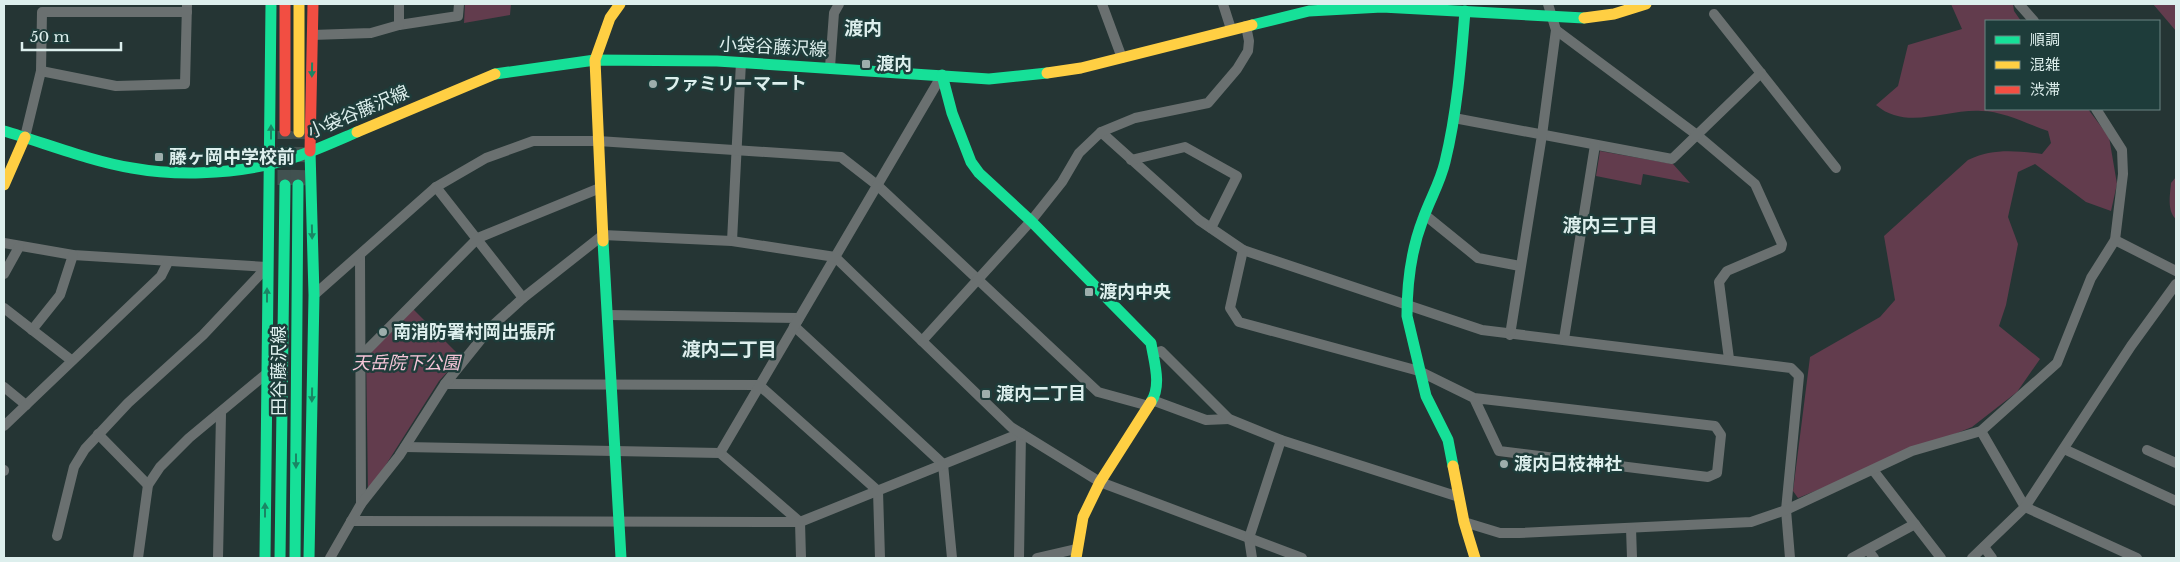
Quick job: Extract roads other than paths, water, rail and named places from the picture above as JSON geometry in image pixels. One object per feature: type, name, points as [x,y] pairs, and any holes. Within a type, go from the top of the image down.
[{"type":"main road","points":[[265,558],[267,267],[271,164],[271,4]]},
{"type":"main road","points":[[285,4],[285,131]]},
{"type":"main road","points":[[299,4],[299,132]]},
{"type":"main road","points":[[309,558],[314,295],[310,152],[313,4]]},
{"type":"main road","points":[[620,4],[610,18],[595,60],[600,188],[621,558]]},
{"type":"main road","name":"小袋谷藤沢線","points":[[4,131],[102,161],[164,173],[218,172],[271,164],[310,152],[493,74],[595,60],[741,62],[989,78],[1034,75],[1122,58],[1308,8],[1360,6],[1465,11],[1553,18],[1582,18],[1614,14],[1646,4]]},
{"type":"main road","points":[[1465,11],[1457,104],[1438,185],[1414,248],[1407,316],[1426,396],[1448,440],[1458,497],[1475,558]]},
{"type":"main road","points":[[942,75],[952,113],[971,162],[979,173],[1031,221],[1151,343],[1154,354],[1156,394],[1100,482],[1082,517],[1076,553]]},
{"type":"main road","points":[[4,184],[25,137]]},
{"type":"main road","name":"田谷藤沢線","points":[[280,558],[285,185]]},
{"type":"main road","name":"田谷藤沢線","points":[[295,558],[298,185]]},
{"type":"street","points":[[399,4],[399,25]]},
{"type":"street","points":[[312,35],[370,33],[399,25],[458,16],[459,4]]},
{"type":"street","points":[[830,67],[834,13],[839,4]]},
{"type":"street","points":[[1102,4],[1122,58]]},
{"type":"street","points":[[1223,4],[1231,29]]},
{"type":"street","points":[[1510,334],[1542,135],[1556,30],[1548,4]]},
{"type":"street","points":[[2019,4],[2033,20]]},
{"type":"street","points":[[25,137],[41,71],[42,12],[187,8],[185,84],[116,86],[41,71]]},
{"type":"street","points":[[1714,14],[1836,168]]},
{"type":"street","points":[[922,341],[1031,221],[1062,182],[1079,154],[1101,132],[1135,118],[1208,103],[1237,69],[1248,51],[1249,41],[1246,26]]},
{"type":"street","points":[[1556,30],[1697,134],[1755,184],[1782,244],[1781,248],[1727,271],[1719,282],[1729,359]]},
{"type":"street","points":[[732,241],[741,62]]},
{"type":"street","points":[[1454,118],[1672,159],[1761,73]]},
{"type":"street","points":[[720,453],[942,75]]},
{"type":"street","points":[[1464,522],[1500,533],[1751,522],[1786,510],[1912,451],[1981,431],[2057,362],[2092,278],[2116,240],[2123,174],[2122,150],[2097,110]]},
{"type":"street","points":[[1101,132],[1211,228],[1243,250],[1407,303],[1482,330],[1791,368],[1799,376],[1786,510],[1790,558]]},
{"type":"street","points":[[314,295],[436,187],[486,158],[533,141],[598,141],[841,157],[877,184],[1098,392],[1150,403],[1206,420],[1230,419]]},
{"type":"street","points":[[1564,339],[1595,145]]},
{"type":"street","points":[[1132,160],[1184,147],[1237,176],[1211,228]]},
{"type":"street","points":[[436,187],[478,238],[523,298]]},
{"type":"street","points":[[362,355],[478,238],[600,188]]},
{"type":"street","points":[[1425,215],[1478,258],[1520,266]]},
{"type":"street","points":[[330,558],[361,504],[405,447],[445,384],[490,328],[523,298],[603,235],[732,241],[835,257],[1010,427],[1100,482],[1302,558]]},
{"type":"street","points":[[2116,240],[2176,271]]},
{"type":"street","points":[[4,243],[74,256],[267,267]]},
{"type":"street","points":[[4,274],[19,247]]},
{"type":"street","points":[[1243,250],[1230,308],[1239,322],[1419,371],[1474,398],[1715,426],[1721,435],[1717,473],[1708,477],[1499,452],[1474,398]]},
{"type":"street","points":[[32,330],[60,295],[74,256]]},
{"type":"street","points":[[360,256],[362,355],[361,504]]},
{"type":"street","points":[[4,426],[161,276],[168,262]]},
{"type":"street","points":[[57,536],[74,467],[98,434],[128,403],[203,335],[267,267]]},
{"type":"street","points":[[1972,558],[2025,507],[2131,346],[2176,287]]},
{"type":"street","points":[[4,308],[72,360]]},
{"type":"street","points":[[608,315],[797,322],[943,464],[952,558]]},
{"type":"street","points":[[1154,354],[1161,352],[1230,419],[1281,440],[1458,497]]},
{"type":"street","points":[[138,558],[148,485],[160,467],[189,438],[221,414],[266,374]]},
{"type":"street","points":[[445,384],[760,385],[878,491],[880,558]]},
{"type":"street","points":[[4,387],[26,405]]},
{"type":"street","points":[[218,558],[221,414]]},
{"type":"street","points":[[1981,431],[2025,507],[2131,557]]},
{"type":"street","points":[[350,521],[800,522],[1021,433]]},
{"type":"street","points":[[1019,558],[1021,433]]},
{"type":"street","points":[[98,434],[148,485]]},
{"type":"street","points":[[1252,558],[1249,538],[1281,440]]},
{"type":"street","points":[[405,447],[720,453],[800,522],[800,558]]},
{"type":"street","points":[[2064,449],[2176,501]]},
{"type":"street","points":[[2147,450],[2176,464]]},
{"type":"street","points":[[1873,470],[1941,558]]},
{"type":"street","points":[[1852,558],[1871,554],[1915,524]]},
{"type":"street","points":[[1631,528],[1632,558]]},
{"type":"street","points":[[1984,547],[1992,558]]},
{"type":"street","points":[[1037,558],[1076,553]]},
{"type":"tunnel","points":[[285,131],[285,185]]},
{"type":"tunnel","points":[[298,185],[299,132]]},
{"type":"place","name":"渡内","points":[[866,64]]},
{"type":"place","name":"ファミリーマート","points":[[653,84]]},
{"type":"place","name":"藤ヶ岡中学校前","points":[[159,157]]},
{"type":"place","name":"渡内中央","points":[[1089,292]]},
{"type":"place","name":"南消防署村岡出張所","points":[[383,332]]},
{"type":"place","name":"渡内二丁目","points":[[986,394]]},
{"type":"place","name":"渡内日枝神社","points":[[1504,464]]},
{"type":"district","name":"渡内","points":[[863,28]]},
{"type":"district","name":"渡内三丁目","points":[[1610,225]]},
{"type":"district","name":"渡内二丁目","points":[[729,349]]},
{"type":"park label","name":"天岳院下公園","points":[[406,363]]}]
